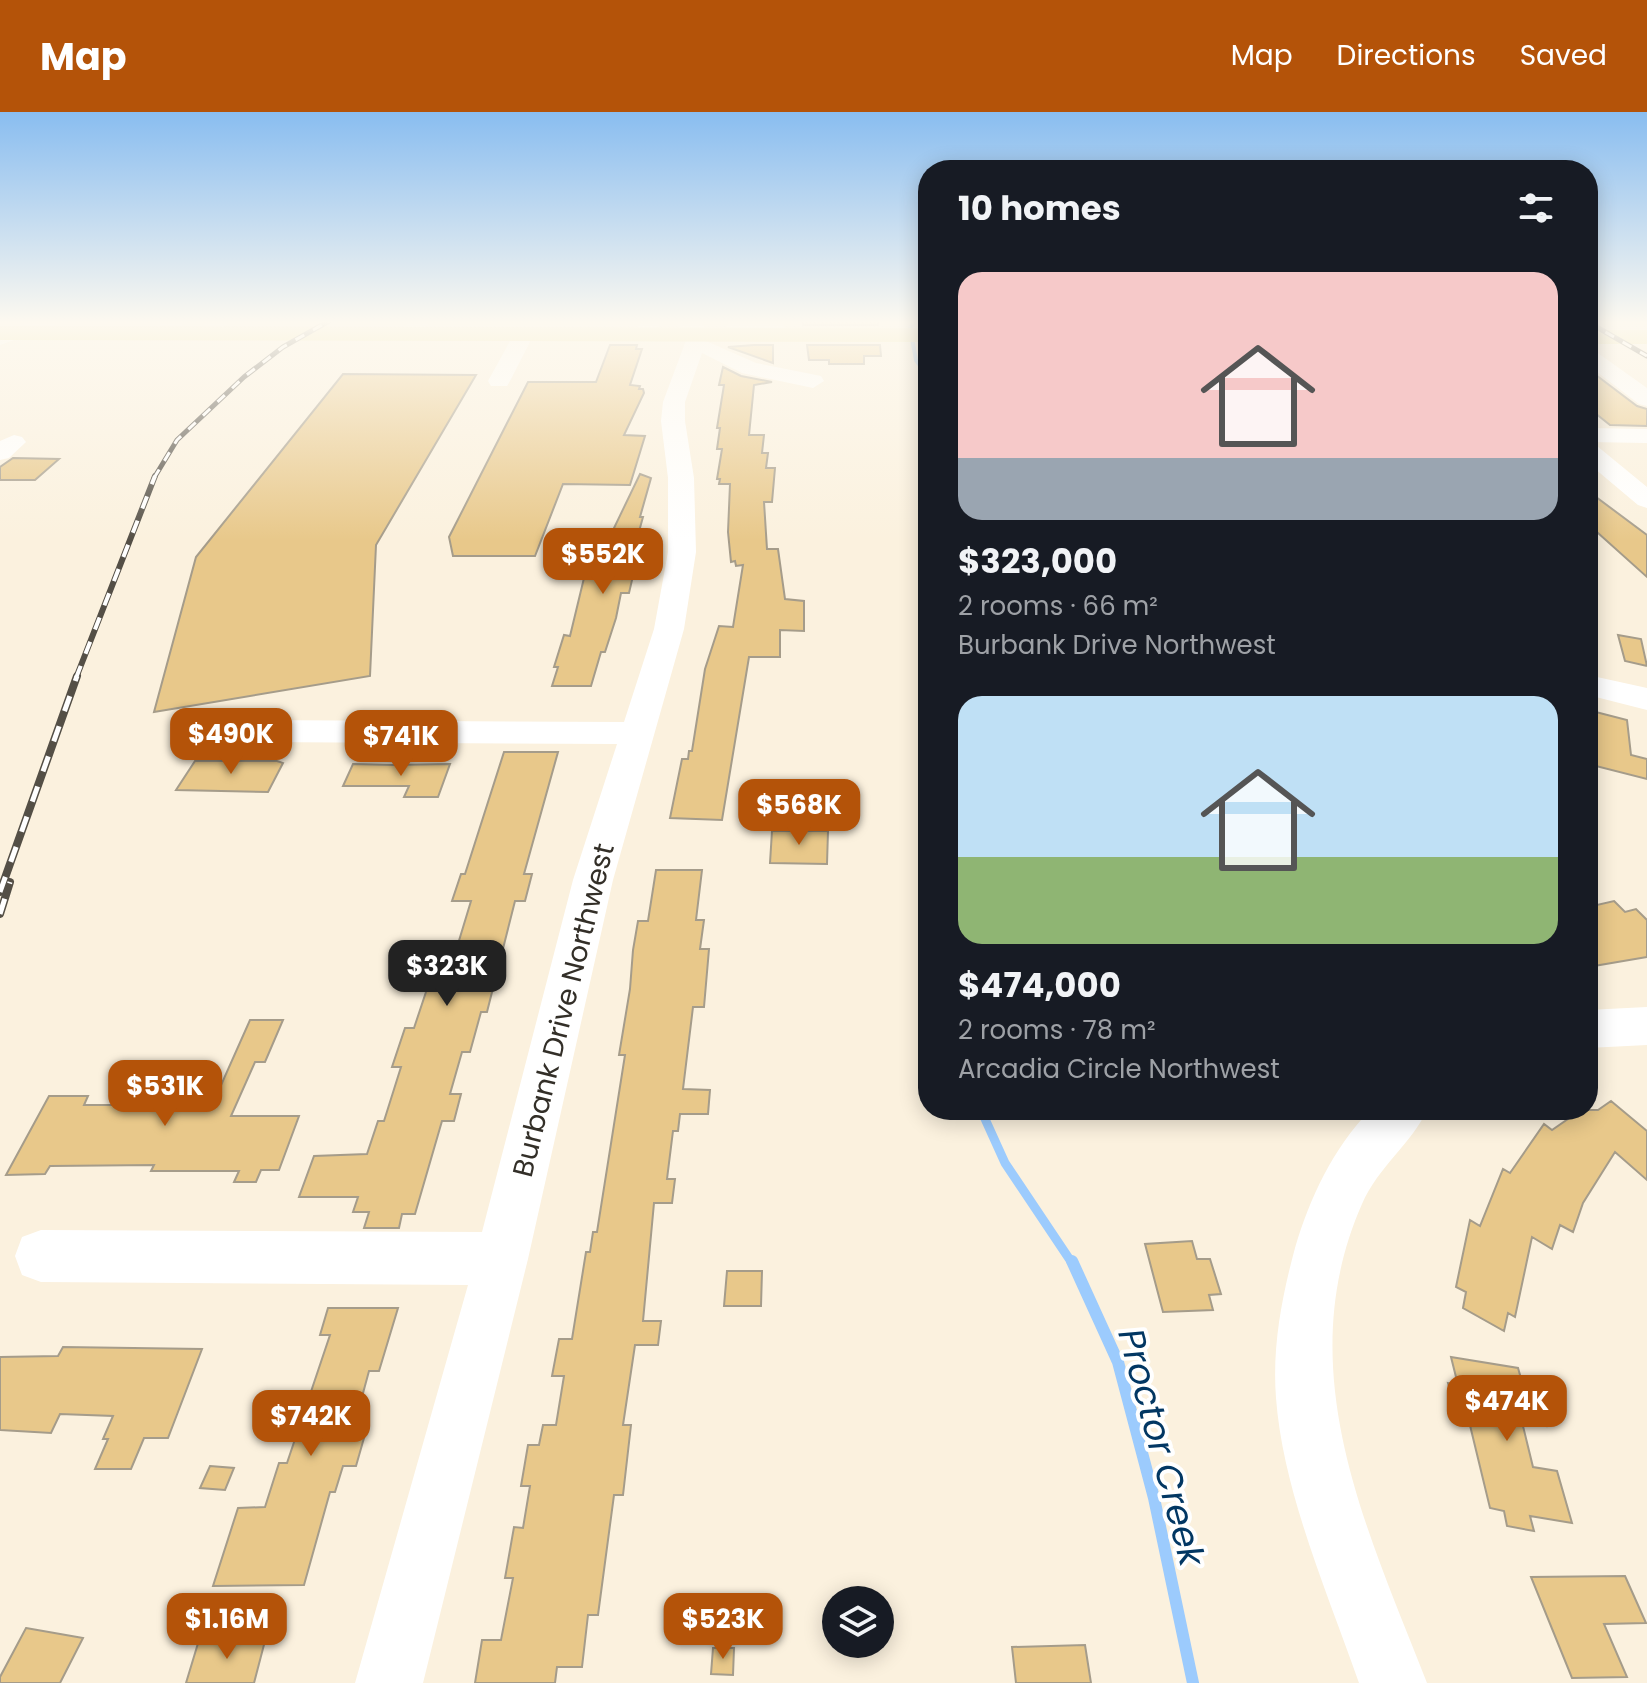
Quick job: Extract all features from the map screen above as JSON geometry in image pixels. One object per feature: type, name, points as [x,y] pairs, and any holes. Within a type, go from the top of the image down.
[{"type":"street","name":"Burbank Drive Northwest","points":[[389,1683],[502,1259],[593,880],[669,629],[682,552],[681,478],[673,421],[677,394]]},
{"type":"street","points":[[1598,435],[1647,436]]},
{"type":"street","points":[[1598,459],[1647,500]]},
{"type":"street","points":[[1598,687],[1647,699]]},
{"type":"street","points":[[234,731],[637,733]]},
{"type":"street","points":[[1598,1028],[1647,1026]]},
{"type":"street","points":[[1392,1120],[1380,1131],[1344,1186],[1319,1255],[1304,1345],[1307,1420],[1333,1516],[1393,1683]]},
{"type":"street","points":[[41,1256],[502,1259]]},
{"type":"building","points":[[327,394],[465,394],[376,545],[370,676],[154,712],[196,557]]},
{"type":"building","points":[[522,394],[643,394],[624,435],[645,436],[630,485],[563,484],[535,556],[453,556],[449,537]]},
{"type":"building","points":[[722,394],[753,394],[749,435],[764,435],[762,453],[768,453],[766,468],[775,468],[772,502],[764,502],[767,549],[778,549],[785,599],[804,601],[804,631],[780,630],[780,657],[749,657],[722,820],[670,818],[682,759],[688,759],[689,751],[692,751],[705,669],[719,626],[733,627],[743,565],[736,566],[735,561],[731,562],[728,532],[730,484],[719,484],[720,479],[717,479],[722,449],[717,449],[720,428],[717,428]]},
{"type":"building","points":[[1598,394],[1622,394],[1647,409],[1647,426],[1610,425],[1598,415]]},
{"type":"building","points":[[13,458],[59,459],[35,480],[0,480],[0,467]]},
{"type":"building","points":[[640,474],[651,478],[638,535],[645,535],[635,558],[643,559],[629,593],[621,593],[616,618],[591,686],[552,686],[558,667],[554,667],[564,635],[570,636],[584,578],[590,578]]},
{"type":"building","points":[[1598,498],[1647,535],[1647,577],[1598,533]]},
{"type":"building","points":[[1618,635],[1641,639],[1647,666],[1625,661]]},
{"type":"building","points":[[1598,713],[1627,720],[1631,755],[1647,759],[1647,779],[1598,767]]},
{"type":"building","points":[[504,752],[558,752],[524,874],[532,874],[525,901],[515,901],[487,1012],[481,1012],[470,1052],[462,1052],[450,1094],[461,1094],[454,1121],[442,1121],[415,1214],[402,1214],[399,1228],[364,1228],[369,1212],[353,1212],[358,1197],[299,1197],[314,1156],[367,1154],[378,1121],[384,1121],[401,1067],[392,1067],[405,1028],[414,1028],[429,983],[437,983],[442,967],[451,967],[471,901],[452,901],[461,874],[465,874]]},
{"type":"building","points":[[195,761],[283,763],[268,792],[176,790]]},
{"type":"building","points":[[353,764],[450,764],[438,797],[404,797],[409,786],[343,786]]},
{"type":"building","points":[[772,831],[828,831],[827,864],[770,863]]},
{"type":"building","points":[[656,870],[702,870],[696,920],[704,920],[700,949],[709,949],[704,1007],[693,1007],[683,1089],[710,1090],[708,1114],[680,1114],[678,1131],[673,1131],[667,1179],[675,1179],[672,1203],[654,1203],[643,1321],[661,1321],[658,1345],[635,1345],[623,1425],[631,1425],[623,1495],[614,1495],[598,1615],[588,1615],[582,1667],[557,1667],[555,1683],[475,1683],[482,1640],[501,1640],[513,1578],[505,1578],[514,1527],[523,1528],[530,1486],[521,1486],[528,1445],[539,1445],[543,1425],[556,1425],[564,1376],[552,1376],[559,1339],[572,1339],[586,1252],[590,1252],[593,1232],[597,1232],[625,1055],[619,1055],[633,950],[638,921],[648,921]]},
{"type":"building","points":[[1614,901],[1625,912],[1636,909],[1647,920],[1647,957],[1598,965],[1598,905]]},
{"type":"building","points":[[250,1020],[283,1020],[265,1062],[255,1062],[231,1116],[299,1116],[279,1170],[261,1170],[256,1182],[234,1182],[239,1171],[151,1171],[154,1165],[50,1166],[45,1174],[6,1175],[49,1096],[88,1096],[84,1105],[204,1105],[206,1101],[214,1101]]},
{"type":"building","points":[[1611,1101],[1647,1131],[1647,1180],[1615,1152],[1583,1203],[1573,1232],[1560,1225],[1552,1249],[1532,1237],[1515,1317],[1508,1313],[1504,1331],[1463,1308],[1466,1292],[1456,1287],[1470,1220],[1480,1226],[1503,1169],[1510,1173],[1544,1124],[1552,1130],[1566,1120],[1598,1120],[1598,1110]]},
{"type":"building","points":[[1192,1241],[1197,1259],[1210,1259],[1221,1294],[1209,1295],[1213,1310],[1163,1312],[1145,1244]]},
{"type":"building","points":[[727,1271],[762,1271],[761,1306],[724,1306]]},
{"type":"building","points":[[328,1308],[398,1308],[379,1371],[369,1371],[353,1430],[366,1431],[356,1466],[343,1466],[335,1492],[330,1492],[304,1585],[213,1586],[238,1508],[265,1507],[279,1463],[287,1463],[330,1335],[320,1335]]},
{"type":"building","points":[[63,1347],[202,1349],[168,1438],[144,1438],[131,1469],[95,1469],[108,1439],[103,1439],[113,1416],[60,1414],[51,1433],[0,1430],[0,1357],[58,1356]]},
{"type":"building","points":[[1451,1357],[1518,1368],[1526,1396],[1537,1398],[1546,1426],[1522,1422],[1533,1467],[1557,1471],[1572,1523],[1530,1516],[1534,1531],[1507,1526],[1504,1511],[1490,1508],[1467,1413],[1455,1411],[1448,1383],[1458,1385]]},
{"type":"building","points":[[210,1466],[234,1468],[225,1490],[200,1488]]},
{"type":"building","points":[[1625,1576],[1646,1623],[1604,1624],[1627,1677],[1572,1678],[1531,1577]]},
{"type":"building","points":[[26,1628],[83,1638],[60,1683],[0,1683],[0,1677]]},
{"type":"building","points":[[266,1637],[254,1683],[186,1683],[199,1640]]},
{"type":"building","points":[[1085,1645],[1091,1683],[1016,1683],[1012,1647]]},
{"type":"building","points":[[713,1648],[734,1648],[733,1675],[711,1674]]},
{"type":"waterway","name":"Proctor Creek","points":[[986,1120],[1005,1163],[1072,1263]]},
{"type":"waterway","name":"Proctor Creek","points":[[1072,1261],[1118,1362],[1154,1498],[1193,1683]]},
{"type":"railway","points":[[155,477],[177,440],[226,394]]},
{"type":"railway","points":[[76,678],[155,477]]},
{"type":"railway","points":[[0,892],[77,676]]},
{"type":"railway","points":[[0,914],[10,882]]}]
